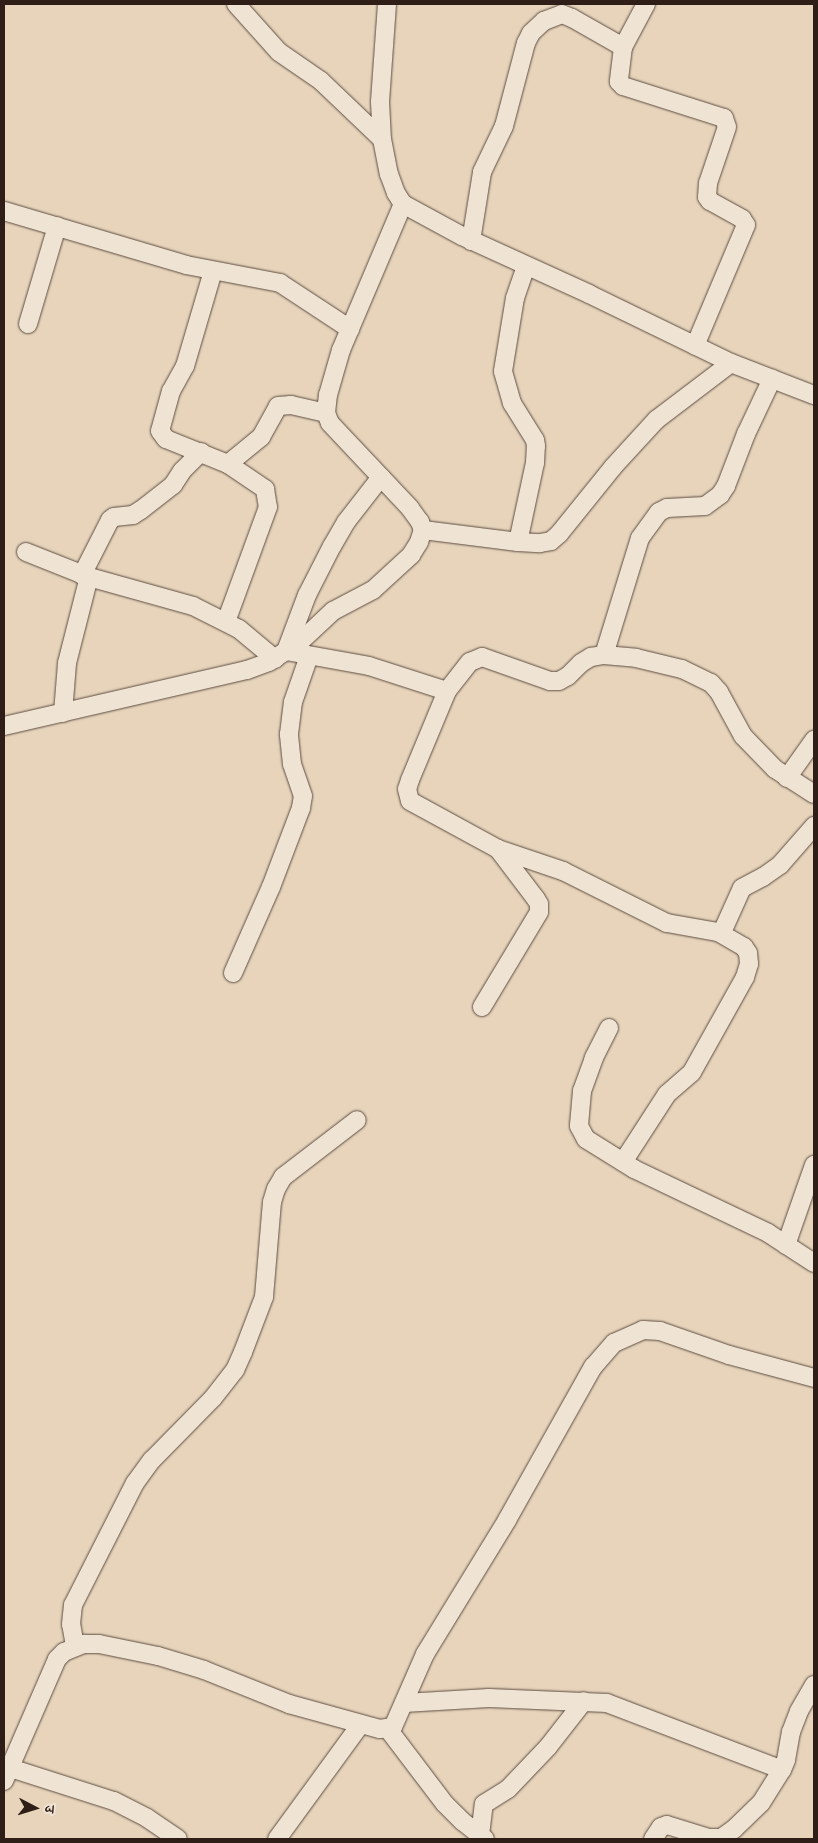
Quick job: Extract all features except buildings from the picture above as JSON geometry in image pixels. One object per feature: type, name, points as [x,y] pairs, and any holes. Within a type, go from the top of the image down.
[{"type":"street","points":[[236,4],[279,52],[322,81],[382,138]]},
{"type":"street","points":[[388,4],[380,102],[382,138],[388,174],[403,204],[472,241],[731,363],[814,395]]},
{"type":"street","points":[[644,4],[624,46],[618,76],[623,86],[724,118],[727,122],[708,183],[707,198],[742,219],[746,225],[695,346]]},
{"type":"street","points":[[472,241],[482,172],[504,126],[526,43],[531,34],[544,21],[562,14],[624,46]]},
{"type":"street","points":[[4,726],[247,670],[281,655],[333,611],[373,590],[411,555],[420,542],[423,530],[410,508],[330,423],[326,413],[328,395],[341,350],[403,204]]},
{"type":"street","points":[[4,211],[213,272],[280,283],[350,329]]},
{"type":"street","points":[[28,324],[57,226]]},
{"type":"street","points":[[518,542],[535,463],[536,446],[535,440],[512,403],[503,371],[514,298],[526,266]]},
{"type":"street","points":[[213,272],[185,366],[171,391],[160,431],[166,439],[228,464],[265,489],[268,507],[226,622]]},
{"type":"street","points":[[423,530],[518,542],[540,543],[555,537],[613,467],[656,420],[731,363]]},
{"type":"street","points":[[604,655],[640,538],[659,512],[667,508],[705,506],[720,495],[726,486],[746,434],[772,379]]},
{"type":"street","points":[[228,464],[260,437],[278,406],[291,406],[326,413]]},
{"type":"street","points":[[63,713],[67,663],[85,576],[110,520],[114,517],[133,515],[141,510],[173,485],[182,471],[201,452]]},
{"type":"street","points":[[281,655],[324,560],[346,522],[381,476]]},
{"type":"street","points":[[26,552],[85,576],[182,602],[226,622],[281,655],[309,656],[369,666],[447,691]]},
{"type":"street","points":[[623,1162],[667,1094],[692,1072],[744,977],[749,964],[748,953],[744,948],[718,932],[667,922],[563,871],[498,849],[414,805],[408,795],[410,780],[447,691],[470,662],[476,658],[489,659],[550,681],[559,681],[591,657],[604,655],[636,658],[682,669],[704,678],[719,692],[742,736],[775,769],[814,794]]},
{"type":"street","points":[[233,973],[271,887],[301,808],[303,796],[292,764],[289,734],[293,702],[309,656]]},
{"type":"street","points":[[787,778],[814,740]]},
{"type":"street","points":[[718,932],[725,926],[742,888],[763,878],[780,865],[814,826]]},
{"type":"street","points":[[482,1007],[540,912],[536,899],[498,849]]},
{"type":"street","points":[[609,1028],[586,1078],[579,1126],[581,1133],[591,1144],[623,1162],[744,1221],[814,1263]]},
{"type":"street","points":[[75,1646],[71,1624],[73,1605],[135,1484],[152,1460],[213,1398],[234,1370],[242,1352],[264,1297],[272,1202],[276,1189],[283,1177],[357,1120]]},
{"type":"street","points":[[786,1245],[814,1165]]},
{"type":"street","points":[[178,1839],[147,1818],[114,1801],[6,1772],[58,1659],[75,1646],[99,1644],[158,1656],[204,1670],[290,1704],[361,1724],[388,1729],[393,1727],[396,1722],[425,1654],[507,1520],[593,1367],[614,1343],[643,1330],[660,1330],[729,1355],[814,1378]]},
{"type":"street","points":[[653,1839],[661,1826],[667,1824],[709,1838],[721,1838],[734,1829],[761,1804],[782,1770],[786,1760],[791,1732],[799,1711],[814,1684]]},
{"type":"street","points":[[404,1703],[489,1698],[607,1703],[626,1708],[782,1770]]},
{"type":"street","points":[[482,1837],[484,1804],[508,1789],[548,1747],[584,1701]]},
{"type":"street","points":[[278,1839],[361,1724]]},
{"type":"street","points":[[388,1729],[445,1804],[482,1837]]}]
